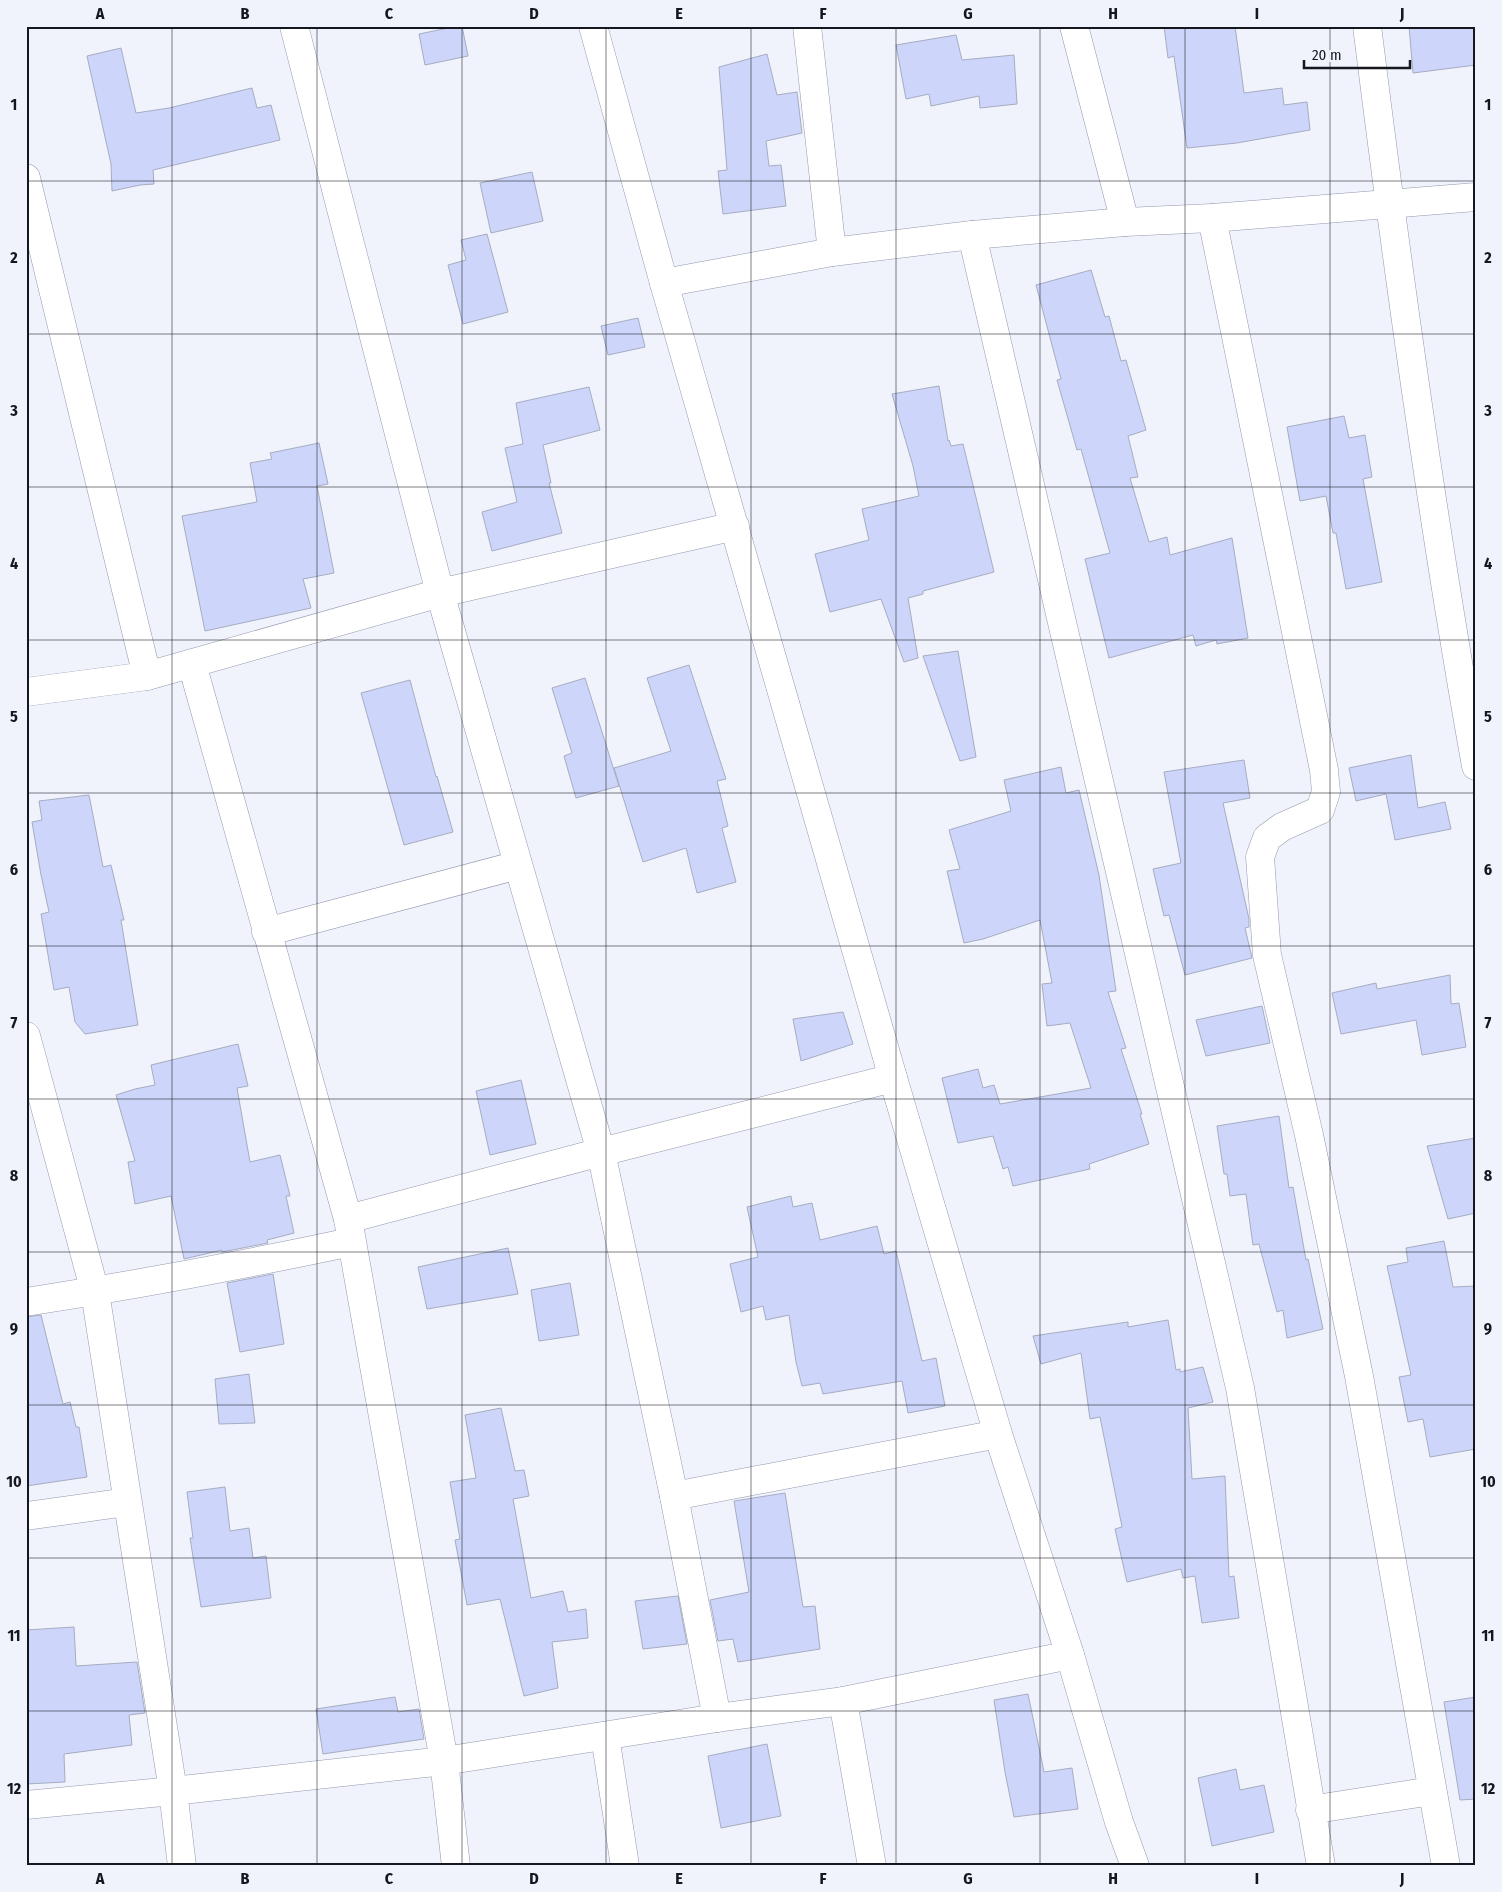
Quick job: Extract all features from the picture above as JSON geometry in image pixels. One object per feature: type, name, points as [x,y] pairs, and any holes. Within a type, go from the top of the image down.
[{"type":"street","points":[[294,26],[440,593],[601,1152],[674,1496],[717,1718]]},
{"type":"street","points":[[593,26],[664,283],[893,1078],[998,1434],[1070,1655],[1116,1813],[1135,1866]]},
{"type":"street","points":[[808,26],[832,252]]},
{"type":"street","points":[[1074,26],[1125,222]]},
{"type":"street","points":[[1367,26],[1389,203],[1452,635],[1476,766]]},
{"type":"street","points":[[26,178],[148,676]]},
{"type":"street","points":[[664,283],[832,252],[972,234],[1125,222],[1212,218],[1476,196]]},
{"type":"street","points":[[1212,218],[1324,770],[1326,792],[1320,810],[1282,828],[1267,838],[1260,857],[1267,955],[1309,1135],[1359,1376],[1446,1866]]},
{"type":"street","points":[[972,234],[1240,1388],[1259,1491],[1310,1810],[1321,1866]]},
{"type":"street","points":[[26,692],[148,676],[440,593],[735,526]]},
{"type":"street","points":[[192,664],[349,1231],[444,1761],[456,1866]]},
{"type":"street","points":[[266,932],[518,865]]},
{"type":"street","points":[[26,1036],[95,1292],[173,1791],[182,1866]]},
{"type":"street","points":[[26,1302],[95,1292],[272,1259],[349,1231],[601,1152],[893,1078]]},
{"type":"street","points":[[674,1496],[998,1434]]},
{"type":"street","points":[[26,1516],[127,1502]]},
{"type":"street","points":[[26,1805],[444,1761],[717,1718],[843,1701],[1070,1655]]},
{"type":"street","points":[[843,1701],[872,1866]]},
{"type":"street","points":[[604,1736],[624,1866]]},
{"type":"street","points":[[1310,1810],[1432,1792]]},
{"type":"building","points":[[462,26],[468,56],[425,65],[419,34]]},
{"type":"building","points":[[1164,26],[1235,26],[1244,93],[1282,88],[1284,105],[1307,102],[1310,130],[1237,143],[1187,148],[1174,56],[1168,58]]},
{"type":"building","points":[[1409,26],[1476,26],[1476,65],[1413,73]]},
{"type":"building","points":[[956,35],[962,60],[1014,55],[1017,104],[980,108],[979,96],[931,106],[929,94],[906,99],[896,45]]},
{"type":"building","points":[[121,48],[136,113],[169,108],[252,88],[257,108],[271,105],[280,140],[153,170],[154,184],[112,191],[111,164],[87,56]]},
{"type":"building","points":[[767,54],[777,95],[797,92],[802,133],[766,141],[769,166],[781,165],[786,206],[723,214],[718,171],[727,170],[719,67]]},
{"type":"building","points":[[532,172],[543,221],[491,233],[480,183]]},
{"type":"building","points":[[487,234],[508,312],[463,324],[448,265],[466,260],[461,240]]},
{"type":"building","points":[[1091,270],[1105,317],[1109,316],[1121,361],[1126,360],[1146,430],[1128,436],[1138,477],[1130,478],[1149,542],[1167,537],[1170,555],[1232,538],[1248,638],[1217,644],[1216,640],[1196,646],[1193,635],[1109,658],[1085,559],[1110,553],[1081,449],[1077,450],[1057,380],[1061,379],[1036,285]]},
{"type":"building","points":[[638,318],[645,347],[608,355],[601,326]]},
{"type":"building","points":[[939,386],[948,441],[951,446],[963,444],[994,572],[923,591],[923,594],[908,598],[918,658],[904,662],[881,599],[830,612],[815,554],[869,540],[862,509],[919,496],[913,466],[892,394]]},
{"type":"building","points":[[589,387],[600,430],[543,445],[551,483],[549,483],[562,533],[492,551],[482,512],[517,502],[505,448],[523,444],[516,403]]},
{"type":"building","points":[[1344,416],[1349,438],[1365,435],[1372,477],[1363,479],[1382,582],[1346,589],[1336,533],[1333,533],[1326,496],[1300,501],[1287,427]]},
{"type":"building","points":[[319,443],[328,484],[317,486],[334,573],[303,579],[311,608],[205,631],[182,516],[257,502],[250,463],[272,459],[270,453]]},
{"type":"building","points":[[958,651],[976,757],[960,761],[923,656]]},
{"type":"building","points":[[689,665],[726,779],[717,781],[728,826],[722,828],[736,882],[697,893],[686,848],[643,862],[614,768],[671,751],[647,678]]},
{"type":"building","points":[[585,678],[619,786],[576,798],[564,756],[572,753],[552,688]]},
{"type":"building","points":[[410,680],[453,832],[404,845],[361,693]]},
{"type":"building","points":[[1411,755],[1418,808],[1445,802],[1451,829],[1395,840],[1386,794],[1356,801],[1349,768]]},
{"type":"building","points":[[1244,760],[1250,798],[1223,803],[1249,919],[1249,927],[1245,928],[1252,958],[1185,975],[1169,915],[1164,916],[1153,869],[1181,863],[1164,772]]},
{"type":"building","points":[[1061,767],[1066,793],[1079,790],[1099,875],[1116,991],[1108,992],[1126,1048],[1121,1049],[1142,1114],[1140,1114],[1149,1144],[1089,1164],[1090,1169],[1013,1186],[1008,1167],[1003,1169],[993,1136],[958,1143],[942,1078],[978,1069],[983,1088],[994,1085],[1000,1104],[1091,1088],[1070,1023],[1047,1026],[1042,984],[1052,983],[1040,920],[983,939],[964,943],[947,871],[960,869],[949,830],[1011,811],[1004,780]]},
{"type":"building","points":[[89,795],[103,867],[111,865],[124,920],[121,920],[138,1025],[85,1034],[75,1022],[69,987],[54,990],[41,914],[49,912],[32,822],[42,820],[39,801]]},
{"type":"building","points":[[1450,975],[1451,1004],[1459,1003],[1466,1047],[1422,1055],[1416,1020],[1341,1034],[1332,993],[1376,983],[1377,989]]},
{"type":"building","points":[[1262,1006],[1270,1043],[1206,1056],[1196,1020]]},
{"type":"building","points":[[843,1012],[853,1044],[801,1061],[793,1019]]},
{"type":"building","points":[[238,1044],[248,1086],[237,1088],[250,1162],[280,1155],[290,1196],[286,1196],[294,1233],[267,1240],[268,1243],[222,1252],[222,1250],[184,1259],[171,1196],[135,1204],[128,1162],[135,1161],[116,1095],[155,1085],[151,1065]]},
{"type":"building","points":[[521,1080],[536,1144],[490,1155],[476,1091]]},
{"type":"building","points":[[1279,1116],[1289,1188],[1293,1187],[1306,1260],[1308,1259],[1323,1329],[1287,1338],[1283,1310],[1277,1312],[1259,1244],[1253,1245],[1246,1194],[1230,1196],[1227,1174],[1224,1174],[1217,1126]]},
{"type":"building","points":[[1476,1138],[1476,1213],[1448,1219],[1427,1146]]},
{"type":"building","points":[[791,1196],[793,1207],[812,1203],[820,1240],[877,1226],[884,1254],[896,1251],[922,1361],[936,1358],[945,1406],[908,1413],[902,1381],[823,1394],[820,1383],[802,1386],[796,1362],[789,1315],[766,1320],[763,1306],[741,1312],[730,1264],[758,1257],[747,1207]]},
{"type":"building","points":[[1444,1241],[1453,1287],[1476,1286],[1476,1449],[1430,1457],[1423,1419],[1408,1422],[1399,1377],[1411,1375],[1387,1266],[1408,1262],[1406,1248]]},
{"type":"building","points":[[508,1248],[518,1294],[427,1309],[418,1267]]},
{"type":"building","points":[[273,1274],[284,1344],[240,1352],[227,1283]]},
{"type":"building","points":[[570,1283],[579,1335],[539,1341],[531,1290]]},
{"type":"building","points":[[41,1315],[63,1404],[70,1402],[76,1427],[79,1427],[87,1477],[26,1486],[26,1317]]},
{"type":"building","points":[[1168,1320],[1176,1370],[1180,1369],[1180,1372],[1203,1367],[1213,1402],[1188,1408],[1192,1479],[1225,1476],[1229,1577],[1234,1576],[1239,1618],[1202,1623],[1195,1576],[1183,1578],[1181,1569],[1127,1582],[1115,1529],[1122,1527],[1100,1417],[1090,1419],[1081,1353],[1041,1364],[1033,1336],[1128,1322],[1128,1327]]},
{"type":"building","points":[[249,1374],[255,1423],[219,1424],[215,1379]]},
{"type":"building","points":[[501,1408],[515,1471],[524,1470],[529,1496],[513,1499],[531,1598],[563,1591],[568,1612],[586,1609],[588,1638],[552,1642],[558,1688],[524,1696],[500,1599],[467,1605],[455,1540],[460,1539],[450,1482],[476,1478],[465,1415]]},
{"type":"building","points":[[225,1487],[230,1531],[249,1528],[253,1558],[266,1556],[271,1598],[201,1607],[190,1538],[193,1538],[187,1492]]},
{"type":"building","points":[[785,1493],[803,1607],[815,1606],[820,1649],[738,1662],[733,1639],[718,1641],[710,1600],[749,1592],[734,1501]]},
{"type":"building","points":[[678,1596],[687,1644],[643,1649],[635,1601]]},
{"type":"building","points":[[74,1627],[76,1666],[137,1662],[145,1713],[129,1715],[132,1745],[64,1754],[65,1782],[26,1784],[26,1630]]},
{"type":"building","points":[[1028,1694],[1044,1772],[1072,1768],[1078,1809],[1014,1817],[994,1700]]},
{"type":"building","points":[[395,1697],[398,1712],[419,1709],[424,1739],[323,1754],[316,1709]]},
{"type":"building","points":[[1476,1697],[1476,1799],[1460,1800],[1444,1702]]},
{"type":"building","points":[[767,1744],[781,1816],[721,1828],[708,1756]]},
{"type":"building","points":[[1236,1769],[1240,1790],[1264,1785],[1274,1832],[1212,1846],[1198,1778]]}]
